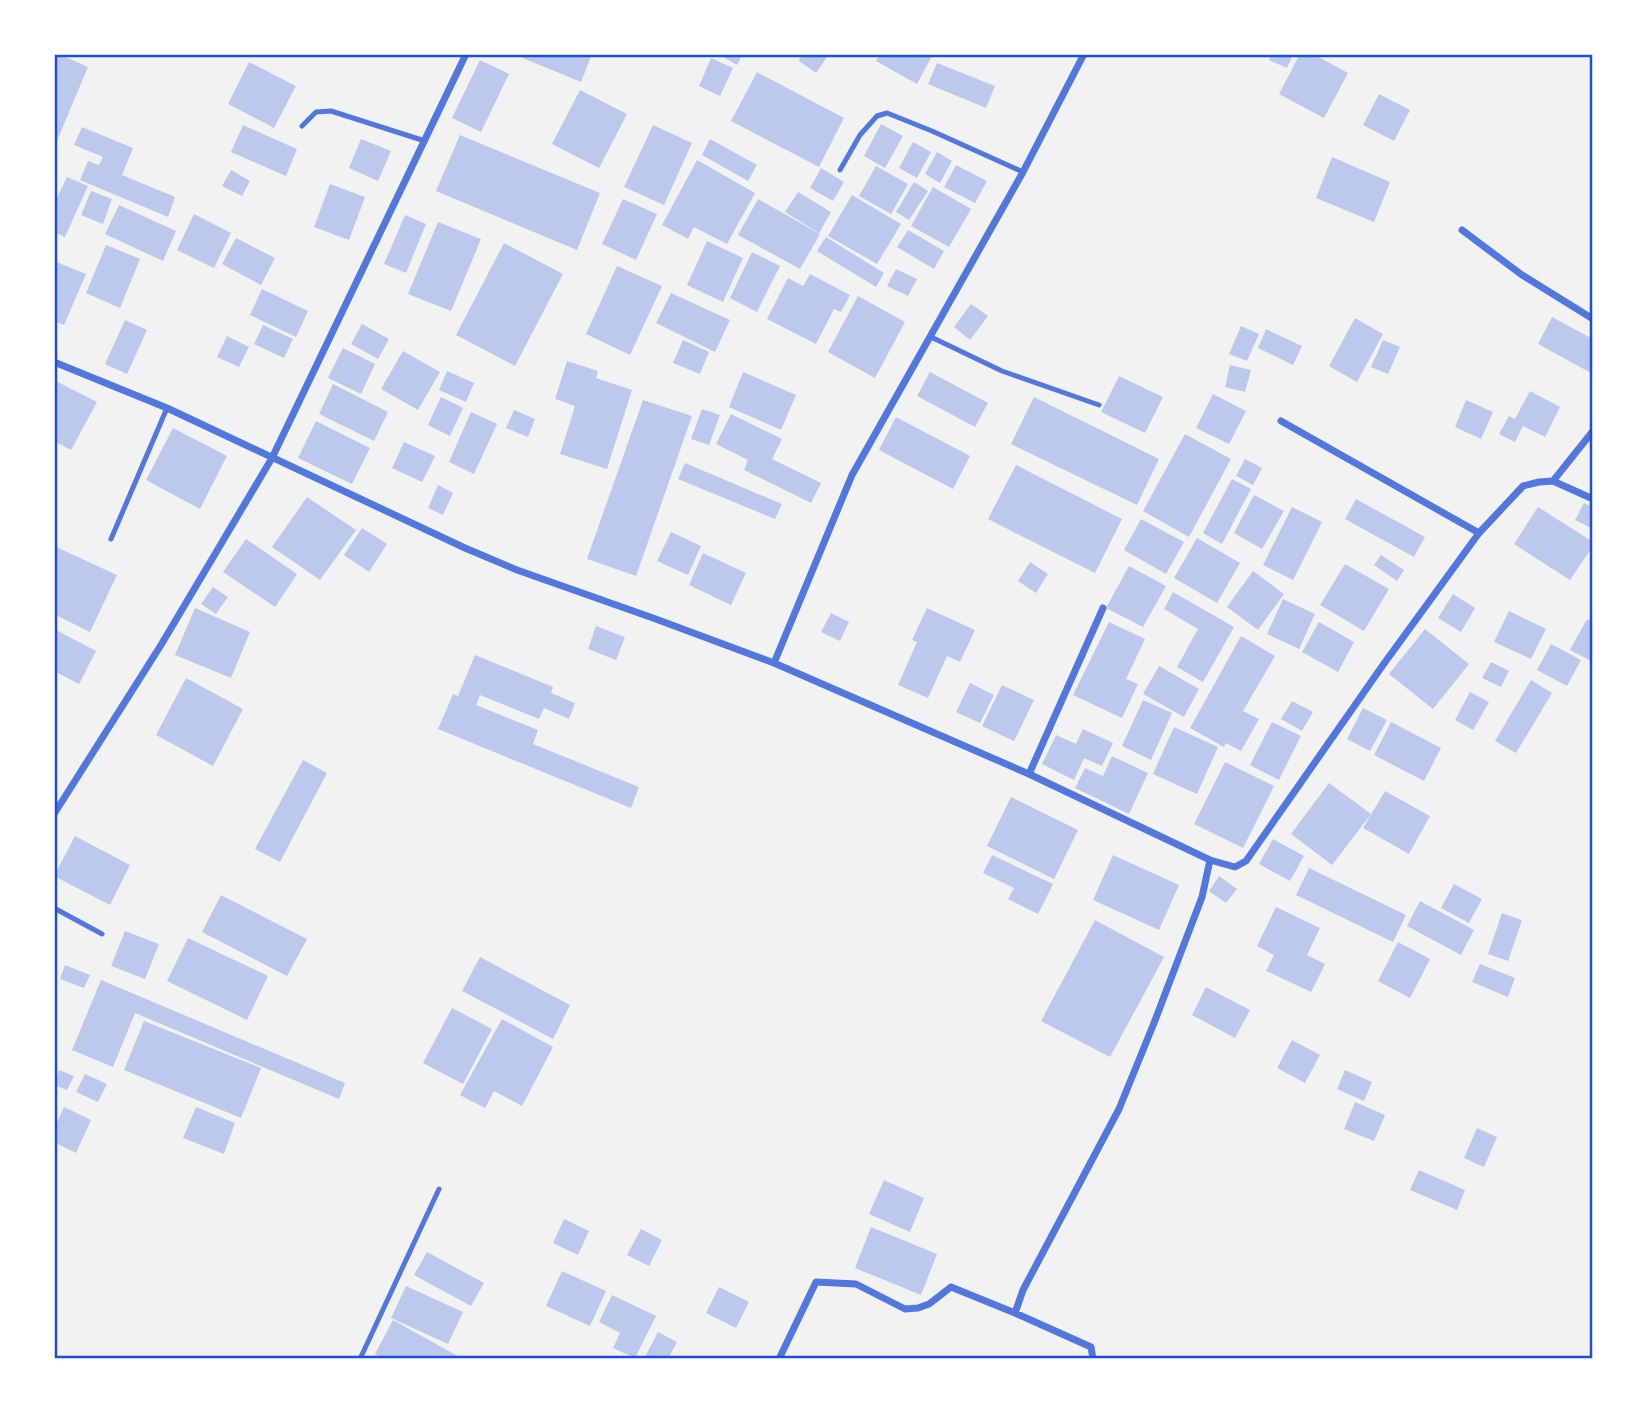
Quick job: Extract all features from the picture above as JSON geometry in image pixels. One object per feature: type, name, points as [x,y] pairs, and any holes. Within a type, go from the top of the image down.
[{"type":"street","points":[[54,814],[161,645],[272,458],[466,54]]},
{"type":"street","points":[[774,663],[852,475],[1023,172],[1084,54]]},
{"type":"street","points":[[1462,230],[1522,275],[1593,319]]},
{"type":"street","points":[[54,362],[167,408],[507,566],[774,663],[1029,774],[1210,860],[1235,867],[1246,861],[1479,533],[1523,486],[1553,481],[1593,499]]},
{"type":"street","points":[[1281,421],[1479,533]]},
{"type":"street","points":[[1553,481],[1593,432]]},
{"type":"street","points":[[1029,774],[1104,608]]},
{"type":"street","points":[[1015,1313],[1023,1290],[1119,1109],[1202,897],[1210,860]]},
{"type":"street","points":[[779,1359],[816,1282],[856,1284],[905,1309],[929,1304],[951,1287],[1091,1347],[1093,1359]]},
{"type":"lane","points":[[302,126],[316,112],[331,111],[425,141]]},
{"type":"lane","points":[[840,170],[860,135],[877,116],[887,113],[1023,172]]},
{"type":"lane","points":[[931,337],[1002,371],[1099,405]]},
{"type":"lane","points":[[111,539],[167,408]]},
{"type":"lane","points":[[54,908],[102,934]]},
{"type":"lane","points":[[360,1359],[439,1189]]},
{"type":"building","points":[[54,54],[88,67],[54,148]]},
{"type":"building","points":[[513,54],[592,54],[581,82]]},
{"type":"building","points":[[718,54],[743,54],[737,65]]},
{"type":"building","points":[[801,54],[829,54],[816,73],[799,61]]},
{"type":"building","points":[[880,54],[933,54],[917,84],[876,61]]},
{"type":"building","points":[[1272,54],[1293,54],[1287,68],[1269,60]]},
{"type":"building","points":[[1300,54],[1313,54],[1348,73],[1324,118],[1279,94]]},
{"type":"building","points":[[711,58],[733,68],[720,96],[699,86]]},
{"type":"building","points":[[480,60],[509,74],[481,132],[452,118]]},
{"type":"building","points":[[249,62],[296,86],[274,128],[228,104]]},
{"type":"building","points":[[937,63],[995,86],[986,108],[928,84]]},
{"type":"building","points":[[757,72],[844,118],[819,167],[731,121]]},
{"type":"building","points":[[580,90],[627,114],[599,168],[552,144]]},
{"type":"building","points":[[1379,94],[1410,110],[1394,141],[1363,125]]},
{"type":"building","points":[[881,124],[903,136],[885,168],[864,156]]},
{"type":"building","points":[[243,125],[297,149],[286,176],[231,152]]},
{"type":"building","points":[[653,125],[692,143],[664,205],[624,187]]},
{"type":"building","points":[[82,127],[133,148],[122,175],[175,197],[168,217],[80,180],[88,161],[99,165],[103,157],[74,145]]},
{"type":"building","points":[[460,135],[600,193],[577,250],[436,191]]},
{"type":"building","points":[[361,139],[391,151],[378,181],[349,168]]},
{"type":"building","points":[[710,139],[757,165],[748,181],[702,155]]},
{"type":"building","points":[[913,142],[931,152],[917,178],[899,168]]},
{"type":"building","points":[[937,152],[952,161],[940,183],[925,174]]},
{"type":"building","points":[[1332,157],[1390,182],[1374,222],[1316,198]]},
{"type":"building","points":[[697,160],[755,193],[727,244],[694,227],[688,239],[662,225]]},
{"type":"building","points":[[956,165],[987,181],[975,203],[944,187]]},
{"type":"building","points":[[876,166],[908,184],[891,214],[859,196]]},
{"type":"building","points":[[821,168],[844,182],[833,201],[810,188]]},
{"type":"building","points":[[231,170],[250,181],[242,196],[222,186]]},
{"type":"building","points":[[67,177],[88,186],[65,237],[54,232],[54,204]]},
{"type":"building","points":[[914,182],[928,191],[909,220],[896,212]]},
{"type":"building","points":[[330,184],[365,197],[349,240],[314,227]]},
{"type":"building","points":[[933,187],[971,209],[949,247],[911,226]]},
{"type":"building","points":[[91,191],[112,199],[103,224],[81,215]]},
{"type":"building","points":[[798,192],[831,212],[819,233],[785,212]]},
{"type":"building","points":[[852,195],[901,224],[877,264],[828,236]]},
{"type":"building","points":[[623,199],[657,214],[636,260],[602,244]]},
{"type":"building","points":[[758,199],[820,234],[800,269],[738,235]]},
{"type":"building","points":[[119,205],[176,231],[163,261],[105,234]]},
{"type":"building","points":[[194,214],[231,233],[214,268],[177,250]]},
{"type":"building","points":[[405,215],[426,224],[406,273],[384,264]]},
{"type":"building","points":[[438,222],[481,239],[451,311],[408,294]]},
{"type":"building","points":[[908,230],[944,251],[934,269],[897,247]]},
{"type":"building","points":[[826,237],[884,273],[876,287],[817,251]]},
{"type":"building","points":[[236,238],[275,258],[261,285],[222,264]]},
{"type":"building","points":[[707,241],[743,258],[723,302],[687,285]]},
{"type":"building","points":[[504,243],[563,274],[515,366],[456,335]]},
{"type":"building","points":[[106,245],[140,259],[120,308],[86,293]]},
{"type":"building","points":[[752,252],[780,266],[757,312],[730,298]]},
{"type":"building","points":[[54,261],[86,274],[64,325],[54,321]]},
{"type":"building","points":[[617,266],[662,286],[630,355],[586,334]]},
{"type":"building","points":[[896,269],[917,279],[908,296],[887,286]]},
{"type":"building","points":[[810,274],[850,295],[841,312],[834,309],[816,344],[767,319],[788,278],[803,286]]},
{"type":"building","points":[[262,289],[308,311],[296,337],[250,315]]},
{"type":"building","points":[[671,293],[730,320],[715,352],[656,323]]},
{"type":"building","points":[[858,296],[905,322],[875,378],[828,352]]},
{"type":"building","points":[[971,304],[988,316],[970,340],[954,327]]},
{"type":"building","points":[[1552,317],[1593,339],[1593,374],[1538,344]]},
{"type":"building","points":[[1355,318],[1383,334],[1357,382],[1329,366]]},
{"type":"building","points":[[125,320],[147,330],[127,374],[105,364]]},
{"type":"building","points":[[362,324],[389,339],[378,359],[351,344]]},
{"type":"building","points":[[263,325],[293,339],[284,358],[254,344]]},
{"type":"building","points":[[1241,326],[1259,334],[1247,361],[1229,354]]},
{"type":"building","points":[[1266,329],[1302,346],[1293,365],[1258,348]]},
{"type":"building","points":[[227,336],[249,347],[239,367],[217,357]]},
{"type":"building","points":[[683,340],[709,352],[700,374],[673,363]]},
{"type":"building","points":[[1383,340],[1400,347],[1388,374],[1371,367]]},
{"type":"building","points":[[343,348],[375,364],[361,394],[328,378]]},
{"type":"building","points":[[403,351],[440,372],[418,410],[381,389]]},
{"type":"building","points":[[567,361],[598,371],[596,378],[632,390],[607,469],[560,454],[575,406],[555,399]]},
{"type":"building","points":[[1230,365],[1251,370],[1245,392],[1225,387]]},
{"type":"building","points":[[447,371],[474,383],[466,402],[439,390]]},
{"type":"building","points":[[743,372],[796,395],[781,430],[729,407]]},
{"type":"building","points":[[930,372],[988,403],[975,427],[917,396]]},
{"type":"building","points":[[1119,376],[1163,397],[1145,433],[1101,412]]},
{"type":"building","points":[[54,380],[97,402],[71,450],[54,441]]},
{"type":"building","points":[[333,384],[388,412],[374,441],[319,414]]},
{"type":"building","points":[[1530,391],[1560,407],[1545,437],[1523,426],[1515,442],[1499,434],[1509,416],[1515,419]]},
{"type":"building","points":[[1213,394],[1246,411],[1229,444],[1196,428]]},
{"type":"building","points":[[441,397],[463,408],[450,436],[428,425]]},
{"type":"building","points":[[1034,397],[1159,459],[1137,505],[1011,444]]},
{"type":"building","points":[[643,400],[692,416],[636,576],[587,559]]},
{"type":"building","points":[[1466,400],[1493,412],[1481,439],[1455,427]]},
{"type":"building","points":[[702,409],[720,415],[709,445],[691,439]]},
{"type":"building","points":[[514,410],[535,419],[528,437],[506,428]]},
{"type":"building","points":[[471,412],[497,424],[474,474],[449,462]]},
{"type":"building","points":[[731,414],[782,439],[772,459],[821,483],[811,503],[744,470],[748,460],[716,444]]},
{"type":"building","points":[[896,417],[970,456],[953,489],[879,450]]},
{"type":"building","points":[[316,421],[370,448],[352,484],[298,458]]},
{"type":"building","points":[[173,428],[227,456],[200,509],[146,480]]},
{"type":"building","points":[[1185,434],[1231,459],[1189,537],[1143,511]]},
{"type":"building","points":[[404,442],[435,456],[422,482],[392,468]]},
{"type":"building","points":[[1245,459],[1262,468],[1253,485],[1236,476]]},
{"type":"building","points":[[685,463],[782,504],[775,519],[678,479]]},
{"type":"building","points":[[1016,465],[1122,519],[1095,573],[988,519]]},
{"type":"building","points":[[1232,479],[1251,489],[1222,544],[1203,533]]},
{"type":"building","points":[[438,485],[453,493],[443,515],[428,508]]},
{"type":"building","points":[[1254,495],[1284,511],[1262,549],[1234,533]]},
{"type":"building","points":[[307,497],[356,530],[320,580],[272,547]]},
{"type":"building","points":[[1356,499],[1425,537],[1414,557],[1345,519]]},
{"type":"building","points":[[1584,503],[1593,507],[1593,529],[1575,520]]},
{"type":"building","points":[[1292,507],[1322,522],[1293,580],[1263,565]]},
{"type":"building","points":[[1538,507],[1593,542],[1570,580],[1514,544]]},
{"type":"building","points":[[1141,519],[1184,542],[1166,574],[1124,550]]},
{"type":"building","points":[[362,528],[387,544],[369,572],[344,555]]},
{"type":"building","points":[[671,532],[701,546],[688,575],[657,561]]},
{"type":"building","points":[[1197,538],[1240,563],[1217,603],[1174,578]]},
{"type":"building","points":[[246,539],[297,574],[275,607],[223,572]]},
{"type":"building","points":[[54,546],[117,575],[90,632],[54,614]]},
{"type":"building","points":[[703,553],[746,573],[731,605],[689,585]]},
{"type":"building","points":[[1381,555],[1404,570],[1397,581],[1374,565]]},
{"type":"building","points":[[1030,562],[1048,574],[1036,593],[1018,581]]},
{"type":"building","points":[[1345,564],[1389,589],[1364,631],[1320,605]]},
{"type":"building","points":[[1129,566],[1166,586],[1143,627],[1106,608]]},
{"type":"building","points":[[1253,571],[1284,594],[1258,630],[1227,607]]},
{"type":"building","points":[[213,587],[228,597],[216,614],[201,604]]},
{"type":"building","points":[[1173,592],[1234,627],[1203,682],[1177,667],[1198,629],[1164,609]]},
{"type":"building","points":[[1453,594],[1475,608],[1461,632],[1438,618]]},
{"type":"building","points":[[1283,599],[1315,614],[1299,649],[1267,634]]},
{"type":"building","points":[[195,608],[250,632],[231,678],[175,655]]},
{"type":"building","points":[[927,608],[975,630],[960,662],[947,656],[928,698],[898,685],[917,642],[912,640]]},
{"type":"building","points":[[1509,611],[1546,629],[1531,659],[1494,642]]},
{"type":"building","points":[[831,613],[849,622],[840,641],[821,632]]},
{"type":"building","points":[[1587,619],[1593,623],[1593,662],[1570,650]]},
{"type":"building","points":[[1109,622],[1145,639],[1126,679],[1138,684],[1122,718],[1073,695]]},
{"type":"building","points":[[1319,622],[1354,642],[1338,672],[1302,652]]},
{"type":"building","points":[[596,626],[625,637],[616,660],[588,649]]},
{"type":"building","points":[[54,629],[96,651],[79,684],[54,671]]},
{"type":"building","points":[[1425,629],[1469,664],[1433,709],[1389,674]]},
{"type":"building","points":[[1241,636],[1275,656],[1243,711],[1259,719],[1241,751],[1226,743],[1224,747],[1190,728]]},
{"type":"building","points":[[1551,644],[1581,660],[1567,686],[1537,670]]},
{"type":"building","points":[[475,655],[553,687],[551,693],[575,703],[569,719],[544,708],[539,719],[480,695],[476,705],[538,730],[533,744],[639,787],[631,808],[438,729],[453,694],[458,696]]},
{"type":"building","points":[[1491,662],[1509,671],[1501,687],[1482,678]]},
{"type":"building","points":[[1159,666],[1199,689],[1184,717],[1143,694]]},
{"type":"building","points":[[186,678],[243,709],[213,766],[156,735]]},
{"type":"building","points":[[1531,680],[1552,693],[1516,753],[1495,741]]},
{"type":"building","points":[[970,683],[994,695],[980,723],[956,712]]},
{"type":"building","points":[[1002,685],[1034,700],[1014,741],[982,726]]},
{"type":"building","points":[[1470,692],[1489,702],[1473,730],[1455,720]]},
{"type":"building","points":[[1143,700],[1172,713],[1151,760],[1122,746]]},
{"type":"building","points":[[1292,701],[1313,712],[1302,731],[1281,719]]},
{"type":"building","points":[[1363,708],[1387,720],[1370,751],[1347,739]]},
{"type":"building","points":[[1272,722],[1301,736],[1279,780],[1250,765]]},
{"type":"building","points":[[1391,722],[1441,748],[1424,781],[1374,755]]},
{"type":"building","points":[[1174,727],[1218,747],[1197,794],[1153,774]]},
{"type":"building","points":[[1083,729],[1113,743],[1102,766],[1084,758],[1074,780],[1042,764],[1056,735],[1076,744]]},
{"type":"building","points":[[1112,756],[1148,773],[1129,814],[1075,788],[1085,768],[1103,776]]},
{"type":"building","points":[[303,760],[327,773],[280,862],[255,849]]},
{"type":"building","points":[[1225,762],[1274,786],[1243,848],[1194,824]]},
{"type":"building","points":[[1329,783],[1371,814],[1332,865],[1291,834]]},
{"type":"building","points":[[1385,791],[1430,816],[1409,854],[1363,828]]},
{"type":"building","points":[[1011,797],[1078,830],[1054,879],[987,846]]},
{"type":"building","points":[[75,836],[130,865],[110,905],[54,876]]},
{"type":"building","points":[[1273,839],[1304,856],[1290,881],[1259,864]]},
{"type":"building","points":[[992,855],[1053,884],[1038,914],[1008,899],[1014,888],[983,873]]},
{"type":"building","points":[[1113,855],[1179,885],[1159,930],[1093,900]]},
{"type":"building","points":[[1309,868],[1406,915],[1393,942],[1296,895]]},
{"type":"building","points":[[1219,876],[1237,889],[1226,903],[1209,891]]},
{"type":"building","points":[[1454,884],[1482,899],[1469,923],[1441,908]]},
{"type":"building","points":[[221,895],[307,939],[287,976],[202,932]]},
{"type":"building","points":[[1420,901],[1474,930],[1461,955],[1407,926]]},
{"type":"building","points":[[1276,907],[1320,928],[1307,955],[1325,964],[1311,992],[1266,971],[1274,955],[1257,946]]},
{"type":"building","points":[[1502,913],[1522,920],[1508,961],[1488,954]]},
{"type":"building","points":[[1095,920],[1164,957],[1110,1057],[1041,1021]]},
{"type":"building","points":[[125,931],[159,944],[145,979],[111,966]]},
{"type":"building","points":[[188,938],[268,976],[247,1020],[167,981]]},
{"type":"building","points":[[1398,942],[1430,959],[1410,998],[1378,981]]},
{"type":"building","points":[[480,957],[570,1005],[553,1039],[462,991]]},
{"type":"building","points":[[1480,964],[1515,978],[1508,997],[1472,982]]},
{"type":"building","points":[[65,965],[90,975],[84,988],[60,979]]},
{"type":"building","points":[[101,980],[345,1083],[339,1099],[135,1013],[113,1067],[72,1050]]},
{"type":"building","points":[[1206,987],[1250,1010],[1235,1038],[1192,1015]]},
{"type":"building","points":[[452,1008],[492,1029],[463,1084],[423,1063]]},
{"type":"building","points":[[502,1019],[553,1047],[522,1106],[494,1091],[485,1108],[460,1095]]},
{"type":"building","points":[[144,1021],[261,1068],[241,1118],[124,1070]]},
{"type":"building","points":[[1292,1040],[1320,1055],[1305,1083],[1277,1068]]},
{"type":"building","points":[[59,1070],[74,1076],[67,1090],[54,1085]]},
{"type":"building","points":[[1345,1070],[1372,1082],[1364,1101],[1337,1089]]},
{"type":"building","points":[[85,1074],[107,1084],[98,1102],[76,1092]]},
{"type":"building","points":[[1355,1102],[1385,1115],[1374,1141],[1344,1129]]},
{"type":"building","points":[[64,1107],[91,1120],[76,1153],[54,1142],[54,1129]]},
{"type":"building","points":[[196,1107],[235,1123],[224,1154],[183,1138]]},
{"type":"building","points":[[1477,1128],[1497,1137],[1484,1167],[1464,1158]]},
{"type":"building","points":[[1419,1170],[1465,1190],[1457,1210],[1410,1190]]},
{"type":"building","points":[[884,1180],[924,1198],[910,1232],[869,1214]]},
{"type":"building","points":[[564,1219],[589,1231],[578,1255],[553,1243]]},
{"type":"building","points":[[871,1227],[937,1254],[921,1295],[855,1268]]},
{"type":"building","points":[[641,1229],[662,1240],[649,1266],[627,1255]]},
{"type":"building","points":[[427,1252],[484,1283],[471,1306],[414,1275]]},
{"type":"building","points":[[562,1271],[606,1291],[590,1326],[546,1306]]},
{"type":"building","points":[[406,1286],[463,1312],[448,1344],[391,1318]]},
{"type":"building","points":[[719,1287],[749,1302],[736,1328],[706,1313]]},
{"type":"building","points":[[612,1295],[656,1316],[635,1358],[613,1348],[620,1333],[599,1322]]},
{"type":"building","points":[[393,1320],[463,1359],[385,1359],[375,1354]]},
{"type":"building","points":[[658,1332],[677,1342],[668,1359],[644,1359]]}]
